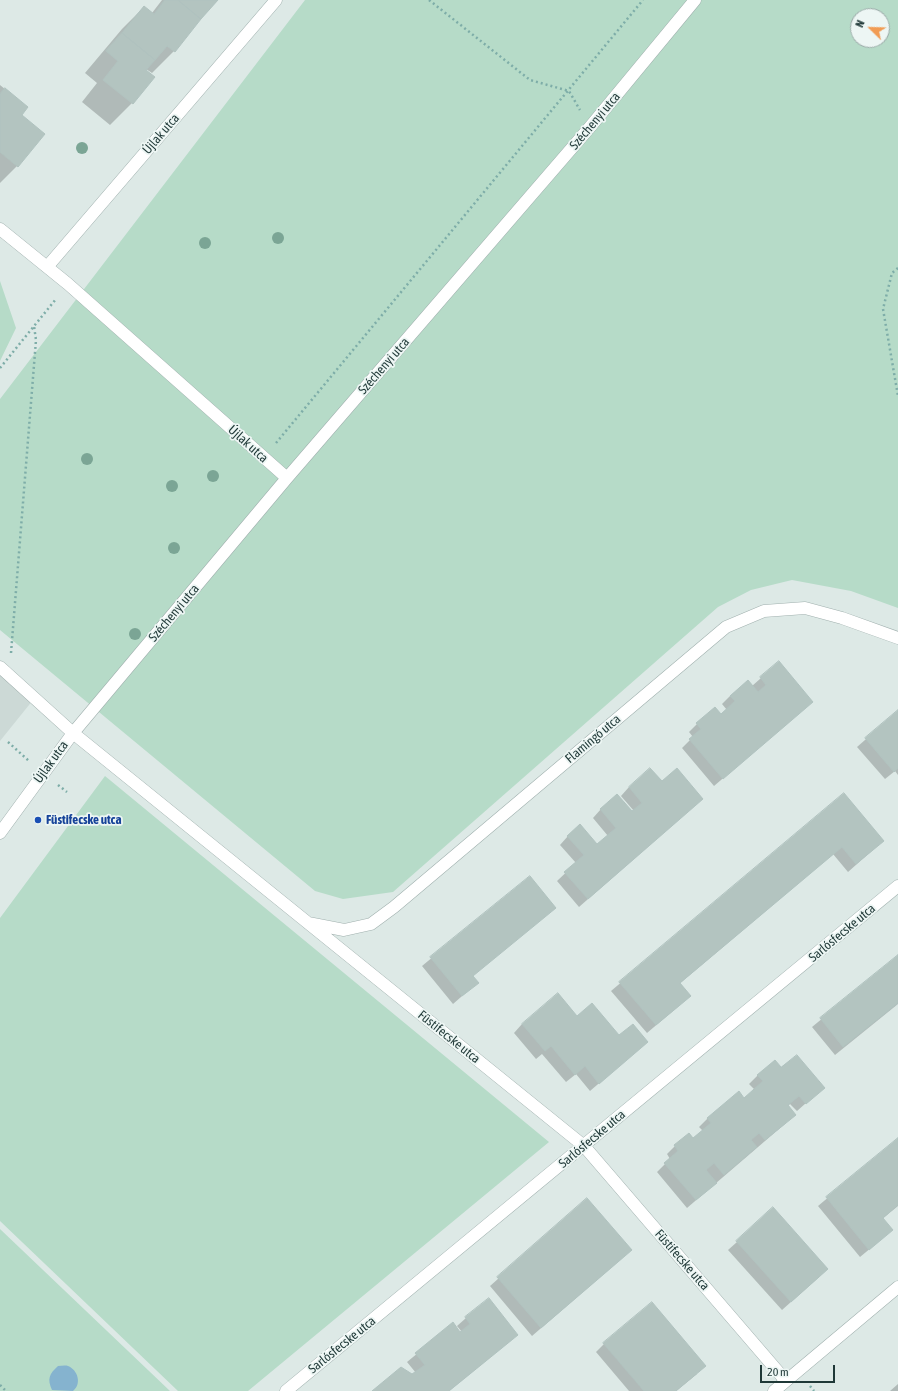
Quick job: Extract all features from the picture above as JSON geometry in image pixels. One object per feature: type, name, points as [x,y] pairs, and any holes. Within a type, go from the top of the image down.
[{"type":"street","name":"Újlak utca","points":[[47,267],[276,0]]},
{"type":"street","name":"Széchenyi utca","points":[[73,733],[287,478],[590,127],[694,0]]},
{"type":"street","name":"Újlak utca","points":[[0,229],[68,284],[287,478]]},
{"type":"street","name":"Flamingó utca","points":[[307,923],[344,930],[371,924],[394,908],[726,627],[764,611],[805,608],[842,618],[898,638]]},
{"type":"street","name":"Újlak utca","points":[[0,667],[73,733],[0,833]]},
{"type":"street","name":"Füstifecske utca","points":[[73,733],[584,1146],[786,1381]]},
{"type":"street","name":"Sarlósfecske utca","points":[[286,1391],[898,886]]},
{"type":"street","points":[[774,1391],[898,1287]]},
{"type":"path","points":[[429,0],[530,80],[569,91],[590,127]]},
{"type":"path","points":[[264,458],[643,0]]},
{"type":"path","points":[[898,268],[892,273],[883,309],[898,396]]},
{"type":"path","points":[[0,368],[68,284]]},
{"type":"path","points":[[10,675],[36,340],[34,326]]},
{"type":"path","points":[[0,1386],[6,1391]]},
{"type":"shaded area","points":[[0,674],[33,700],[0,741]]},
{"type":"green space","points":[[305,0],[898,0],[898,608],[851,591],[792,580],[751,590],[718,607],[393,892],[343,899],[315,891],[0,630],[0,399]]},
{"type":"green space","points":[[0,281],[16,328],[0,361]]},
{"type":"green space","points":[[105,776],[549,1142],[248,1391],[178,1391],[0,1221],[0,918]]},
{"type":"green space","points":[[0,1229],[170,1391],[0,1391]]},
{"type":"water","points":[[58,1366],[68,1366],[78,1377],[76,1388],[73,1391],[52,1390],[49,1380]]},
{"type":"building","points":[[165,0],[178,0],[201,19],[175,52],[167,46],[155,60],[122,33],[144,6],[154,14]]},
{"type":"building","points":[[178,0],[218,0],[201,19]]},
{"type":"building","points":[[122,33],[155,60],[146,70],[155,77],[133,104],[103,80],[118,61],[106,51]]},
{"type":"building","points":[[5,88],[28,107],[22,115],[45,134],[18,167],[0,152],[0,94]]},
{"type":"building","points":[[779,661],[813,702],[723,779],[689,739],[701,729],[696,723],[715,707],[721,714],[735,701],[730,696],[748,680],[758,692],[766,685],[760,677]]},
{"type":"building","points":[[898,710],[898,768],[894,772],[865,738]]},
{"type":"building","points":[[650,768],[662,781],[677,768],[703,799],[588,899],[564,872],[584,855],[567,836],[580,824],[597,844],[616,828],[600,809],[617,794],[632,811],[642,803],[629,787]]},
{"type":"building","points":[[844,793],[884,841],[856,864],[842,847],[680,983],[691,996],[656,1025],[619,982]]},
{"type":"building","points":[[530,876],[556,908],[473,976],[479,983],[462,996],[430,957]]},
{"type":"building","points":[[898,955],[898,1003],[843,1047],[820,1018]]},
{"type":"building","points":[[558,993],[577,1016],[592,1003],[619,1035],[633,1024],[648,1042],[599,1084],[585,1066],[575,1075],[551,1046],[545,1051],[522,1024]]},
{"type":"building","points":[[797,1055],[825,1088],[806,1104],[799,1096],[788,1105],[796,1115],[765,1140],[759,1133],[751,1140],[757,1147],[724,1175],[714,1163],[706,1170],[717,1183],[696,1200],[664,1163],[678,1151],[674,1145],[689,1133],[693,1138],[711,1123],[707,1118],[739,1091],[744,1098],[763,1081],[757,1075],[775,1060],[781,1067]]},
{"type":"building","points":[[898,1138],[898,1205],[883,1218],[893,1230],[869,1250],[826,1197]]},
{"type":"building","points":[[587,1198],[632,1250],[541,1328],[497,1277]]},
{"type":"building","points":[[773,1207],[828,1269],[791,1302],[736,1241]]},
{"type":"building","points":[[489,1298],[518,1335],[449,1391],[372,1391],[401,1367],[412,1374],[425,1365],[415,1353],[453,1322],[460,1332],[470,1324],[465,1317]]},
{"type":"building","points":[[652,1302],[706,1366],[676,1391],[644,1391],[603,1343]]},
{"type":"place","name":"Füstifecske utca","points":[[38,820]]}]
